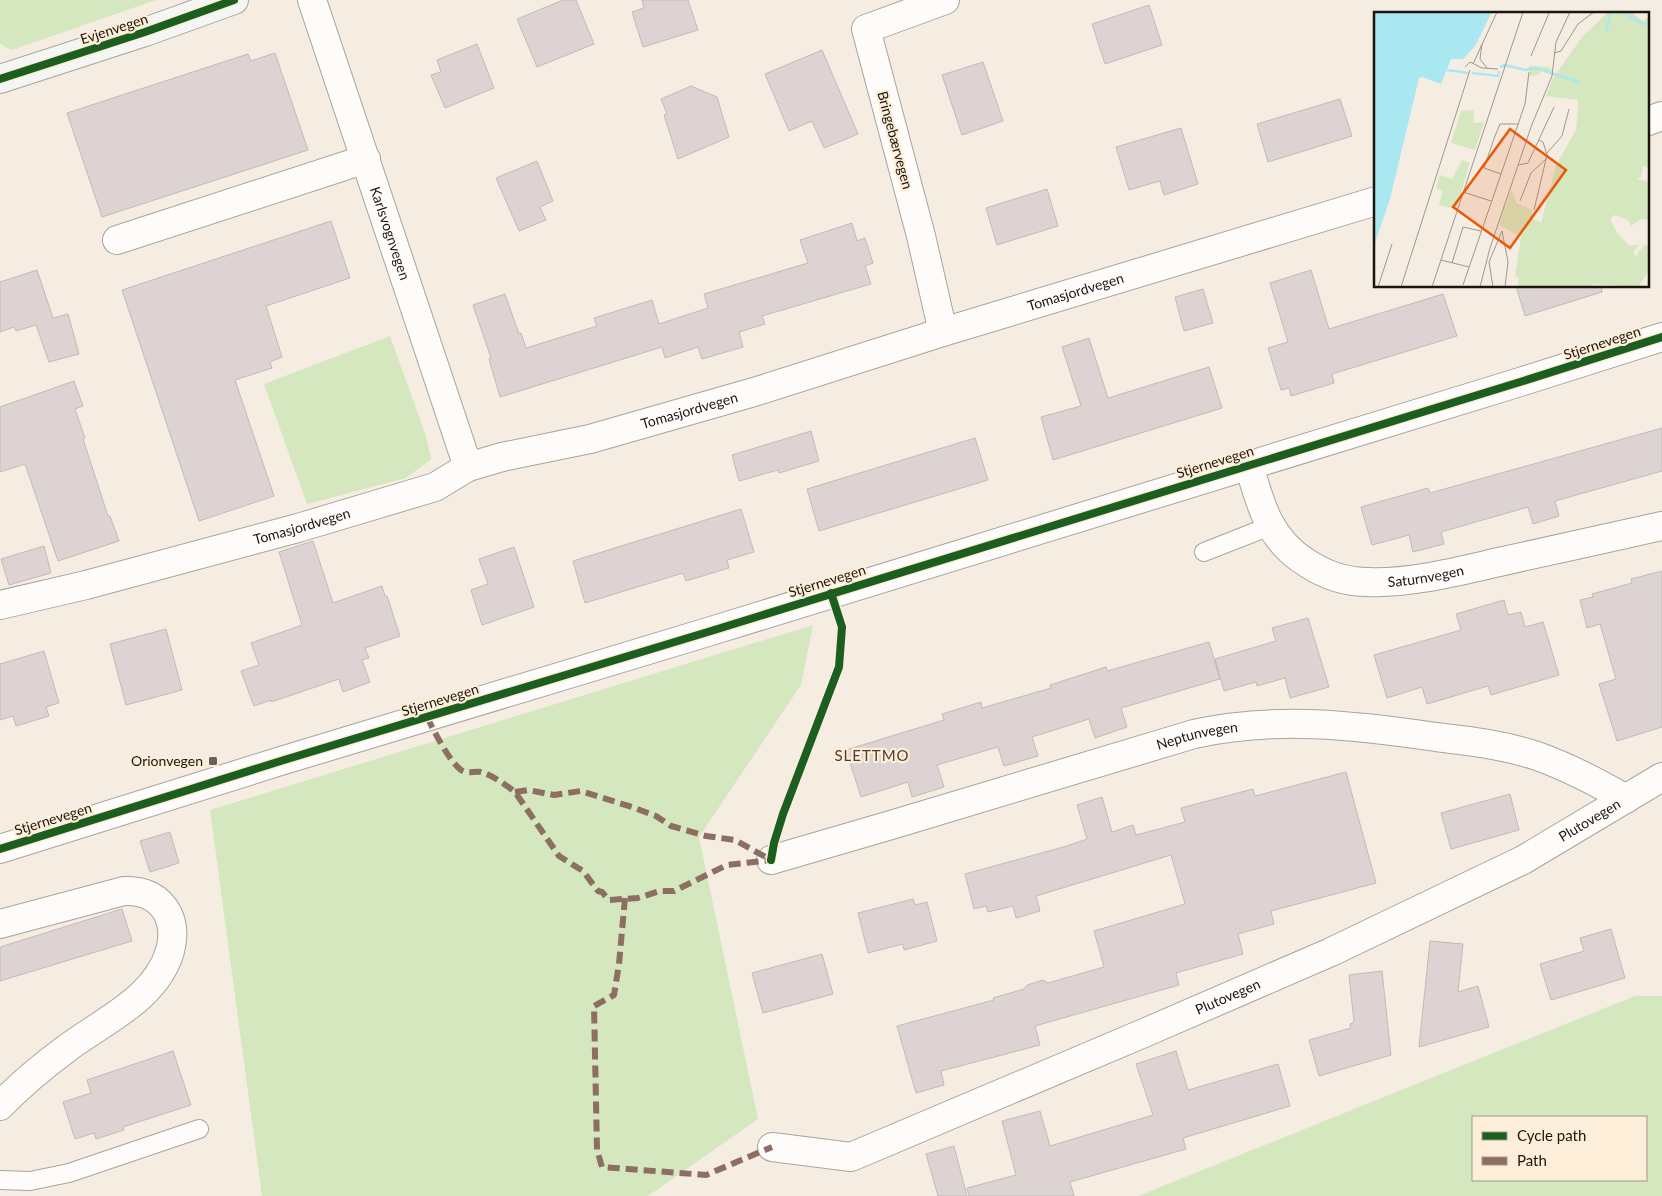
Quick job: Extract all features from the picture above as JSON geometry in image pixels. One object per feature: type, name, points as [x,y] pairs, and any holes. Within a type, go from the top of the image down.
[{"type":"street","name":"Evjenvegen","points":[[0,79],[144,32],[234,0]]},
{"type":"street","name":"Karlsvognvegen","points":[[312,0],[468,467]]},
{"type":"street","name":"Bringebærvegen","points":[[943,332],[920,236],[861,30],[945,0]]},
{"type":"street","points":[[117,240],[366,158]]},
{"type":"street","name":"Tomasjordvegen","points":[[0,606],[121,576],[298,528],[435,487],[468,467],[502,457],[590,439],[710,404],[1374,202]]},
{"type":"street","name":"Stjernevegen","points":[[0,849],[1662,337]]},
{"type":"street","name":"Saturnvegen","points":[[1249,465],[1259,501],[1270,526],[1289,550],[1306,563],[1328,574],[1353,581],[1399,580],[1466,569],[1662,526]]},
{"type":"street","name":"Neptunvegen","points":[[771,860],[901,823],[1194,734],[1221,728],[1262,724],[1290,723],[1380,728],[1503,746],[1569,768],[1626,799]]},
{"type":"street","name":"Plutovegen","points":[[772,1147],[851,1157],[1331,952],[1523,860],[1662,777]]},
{"type":"street","points":[[0,924],[124,891],[135,890],[152,896],[161,904],[171,920],[173,931],[173,941],[169,955],[149,987],[136,1000],[51,1060],[0,1106]]},
{"type":"lane","points":[[1204,552],[1270,526]]},
{"type":"lane","points":[[0,1180],[30,1181],[69,1173],[199,1130]]},
{"type":"green space","points":[[0,0],[156,0],[12,50],[0,44]]},
{"type":"green space","points":[[390,336],[426,436],[431,459],[406,478],[307,504],[264,384]]},
{"type":"green space","points":[[813,625],[801,685],[699,837],[758,1119],[648,1196],[262,1196],[210,810]]},
{"type":"green space","points":[[1635,996],[1662,996],[1662,1196],[1138,1196]]},
{"type":"building","points":[[563,0],[576,0],[594,44],[537,67],[517,19]]},
{"type":"building","points":[[642,0],[688,0],[698,30],[643,47],[632,12],[644,8]]},
{"type":"building","points":[[1149,5],[1162,45],[1105,64],[1092,24]]},
{"type":"building","points":[[477,44],[494,88],[445,108],[431,75],[441,72],[437,60]]},
{"type":"building","points":[[822,50],[858,134],[824,148],[812,121],[789,131],[765,74]]},
{"type":"building","points":[[275,53],[308,150],[102,217],[67,113],[248,54],[251,61]]},
{"type":"building","points":[[983,62],[1003,121],[962,135],[942,75]]},
{"type":"building","points":[[691,86],[717,97],[729,137],[678,159],[664,115],[667,114],[661,99]]},
{"type":"building","points":[[1340,99],[1352,136],[1268,162],[1257,124]]},
{"type":"building","points":[[1181,128],[1198,184],[1164,195],[1160,181],[1129,190],[1116,147]]},
{"type":"building","points":[[537,161],[553,201],[540,207],[546,220],[519,231],[496,178]]},
{"type":"building","points":[[1047,189],[1058,226],[997,245],[986,208]]},
{"type":"building","points":[[331,221],[350,278],[266,306],[282,357],[270,362],[272,368],[235,380],[274,496],[199,521],[122,290]]},
{"type":"building","points":[[852,223],[857,241],[865,238],[873,263],[865,266],[871,284],[762,316],[765,324],[739,332],[743,347],[702,359],[698,347],[665,358],[662,347],[500,397],[489,359],[491,358],[473,305],[505,294],[526,348],[597,326],[594,318],[652,300],[659,324],[708,308],[704,294],[808,263],[800,240]]},
{"type":"building","points":[[37,270],[53,318],[68,314],[79,354],[49,362],[36,325],[16,331],[14,327],[0,332],[0,282]]},
{"type":"building","points":[[1311,270],[1329,329],[1443,294],[1457,336],[1332,374],[1334,383],[1291,396],[1289,388],[1281,390],[1268,348],[1288,342],[1270,283]]},
{"type":"building","points":[[1517,288],[1601,288],[1602,292],[1525,316]]},
{"type":"building","points":[[1203,289],[1213,323],[1184,331],[1175,297]]},
{"type":"building","points":[[1089,338],[1108,398],[1209,367],[1222,408],[1053,460],[1041,417],[1081,406],[1062,347]]},
{"type":"building","points":[[74,381],[83,406],[75,409],[85,438],[83,439],[108,516],[110,516],[119,541],[58,561],[25,464],[0,472],[0,407]]},
{"type":"building","points":[[1662,428],[1662,471],[1555,501],[1559,516],[1533,524],[1528,507],[1441,532],[1444,544],[1413,552],[1409,535],[1372,545],[1361,507],[1428,488],[1430,493]]},
{"type":"building","points":[[811,431],[819,461],[779,473],[778,470],[739,481],[732,455]]},
{"type":"building","points":[[975,438],[988,480],[819,531],[807,489]]},
{"type":"building","points":[[741,509],[754,552],[727,560],[729,568],[686,581],[683,573],[585,603],[573,561]]},
{"type":"building","points":[[313,541],[333,603],[382,586],[400,636],[365,648],[369,658],[362,660],[370,682],[343,692],[339,679],[254,706],[241,671],[259,665],[251,643],[302,625],[279,552]]},
{"type":"building","points":[[44,546],[51,573],[9,585],[1,559]]},
{"type":"building","points":[[514,547],[534,607],[482,625],[471,590],[488,584],[479,559]]},
{"type":"building","points":[[1662,571],[1662,727],[1617,741],[1599,684],[1616,679],[1600,624],[1587,628],[1580,600],[1593,597],[1592,594],[1632,583],[1631,579]]},
{"type":"building","points":[[1504,600],[1508,615],[1521,612],[1525,627],[1543,622],[1559,675],[1491,695],[1488,686],[1427,704],[1422,687],[1387,698],[1374,655],[1461,630],[1456,614]]},
{"type":"building","points":[[1308,618],[1329,687],[1290,698],[1285,678],[1257,686],[1256,682],[1224,691],[1215,659],[1276,641],[1272,628]]},
{"type":"building","points":[[166,629],[182,690],[126,705],[110,644]]},
{"type":"building","points":[[1209,642],[1220,679],[1121,708],[1127,727],[1095,738],[1089,719],[1032,737],[1038,756],[1004,766],[998,747],[937,765],[944,787],[912,797],[908,782],[861,797],[846,750],[944,720],[942,714],[981,702],[982,708],[1051,688],[1050,685],[1106,667],[1107,671]]},
{"type":"building","points":[[44,651],[59,703],[46,707],[49,716],[16,726],[13,716],[0,720],[0,664]]},
{"type":"building","points":[[1346,772],[1376,883],[1271,911],[1274,924],[1238,934],[1243,954],[1176,973],[1179,985],[1035,1026],[1040,1045],[941,1071],[944,1085],[916,1093],[897,1026],[994,1000],[993,998],[1024,989],[1027,985],[1043,980],[1048,983],[1104,967],[1094,931],[1185,904],[1171,855],[1036,896],[1040,911],[1016,918],[1013,906],[988,912],[986,906],[974,909],[965,874],[1087,839],[1077,805],[1102,797],[1112,832],[1133,825],[1136,835],[1185,822],[1181,808],[1253,789],[1255,796]]},
{"type":"building","points":[[1510,794],[1519,830],[1451,849],[1441,813]]},
{"type":"building","points":[[170,832],[179,863],[150,872],[140,841]]},
{"type":"building","points":[[913,899],[915,905],[927,902],[937,941],[904,950],[903,944],[868,953],[858,913]]},
{"type":"building","points":[[122,909],[132,941],[0,981],[0,947]]},
{"type":"building","points":[[1611,929],[1625,978],[1551,1000],[1540,964],[1584,951],[1580,938]]},
{"type":"building","points":[[1430,941],[1463,944],[1458,992],[1478,986],[1489,1027],[1419,1047]]},
{"type":"building","points":[[822,954],[833,994],[763,1013],[752,973]]},
{"type":"building","points":[[1382,971],[1391,1055],[1319,1076],[1309,1040],[1351,1028],[1350,1024],[1354,1022],[1349,975]]},
{"type":"building","points":[[173,1051],[191,1105],[123,1127],[124,1130],[96,1139],[94,1133],[75,1139],[63,1102],[91,1093],[87,1080]]},
{"type":"building","points":[[1176,1051],[1188,1090],[1278,1064],[1290,1106],[1183,1138],[1186,1149],[1070,1182],[1074,1196],[969,1196],[967,1188],[1016,1175],[1002,1121],[1040,1111],[1050,1146],[1153,1115],[1136,1064]]},
{"type":"building","points":[[954,1146],[967,1196],[938,1196],[926,1154]]},
{"type":"marked path","points":[[427,717],[456,766],[463,771],[481,772],[490,775],[515,792],[559,856],[583,871],[598,891],[602,892],[609,900],[638,898],[660,891],[674,891],[727,865],[771,860]]},
{"type":"marked path","points":[[515,792],[528,790],[554,795],[581,791],[656,816],[671,826],[706,836],[735,840],[771,860]]},
{"type":"marked path","points":[[625,898],[614,995],[594,1006],[597,1150],[602,1167],[706,1175],[772,1147]]},
{"type":"cycle path","points":[[0,79],[145,32],[234,0]]},
{"type":"cycle path","points":[[0,849],[1662,337]]},
{"type":"cycle path","points":[[771,860],[783,814],[839,667],[842,627],[831,593]]},
{"type":"place","name":"Orionvegen","points":[[213,761]]},
{"type":"district","name":"SLETTMO","points":[[872,756]]}]
